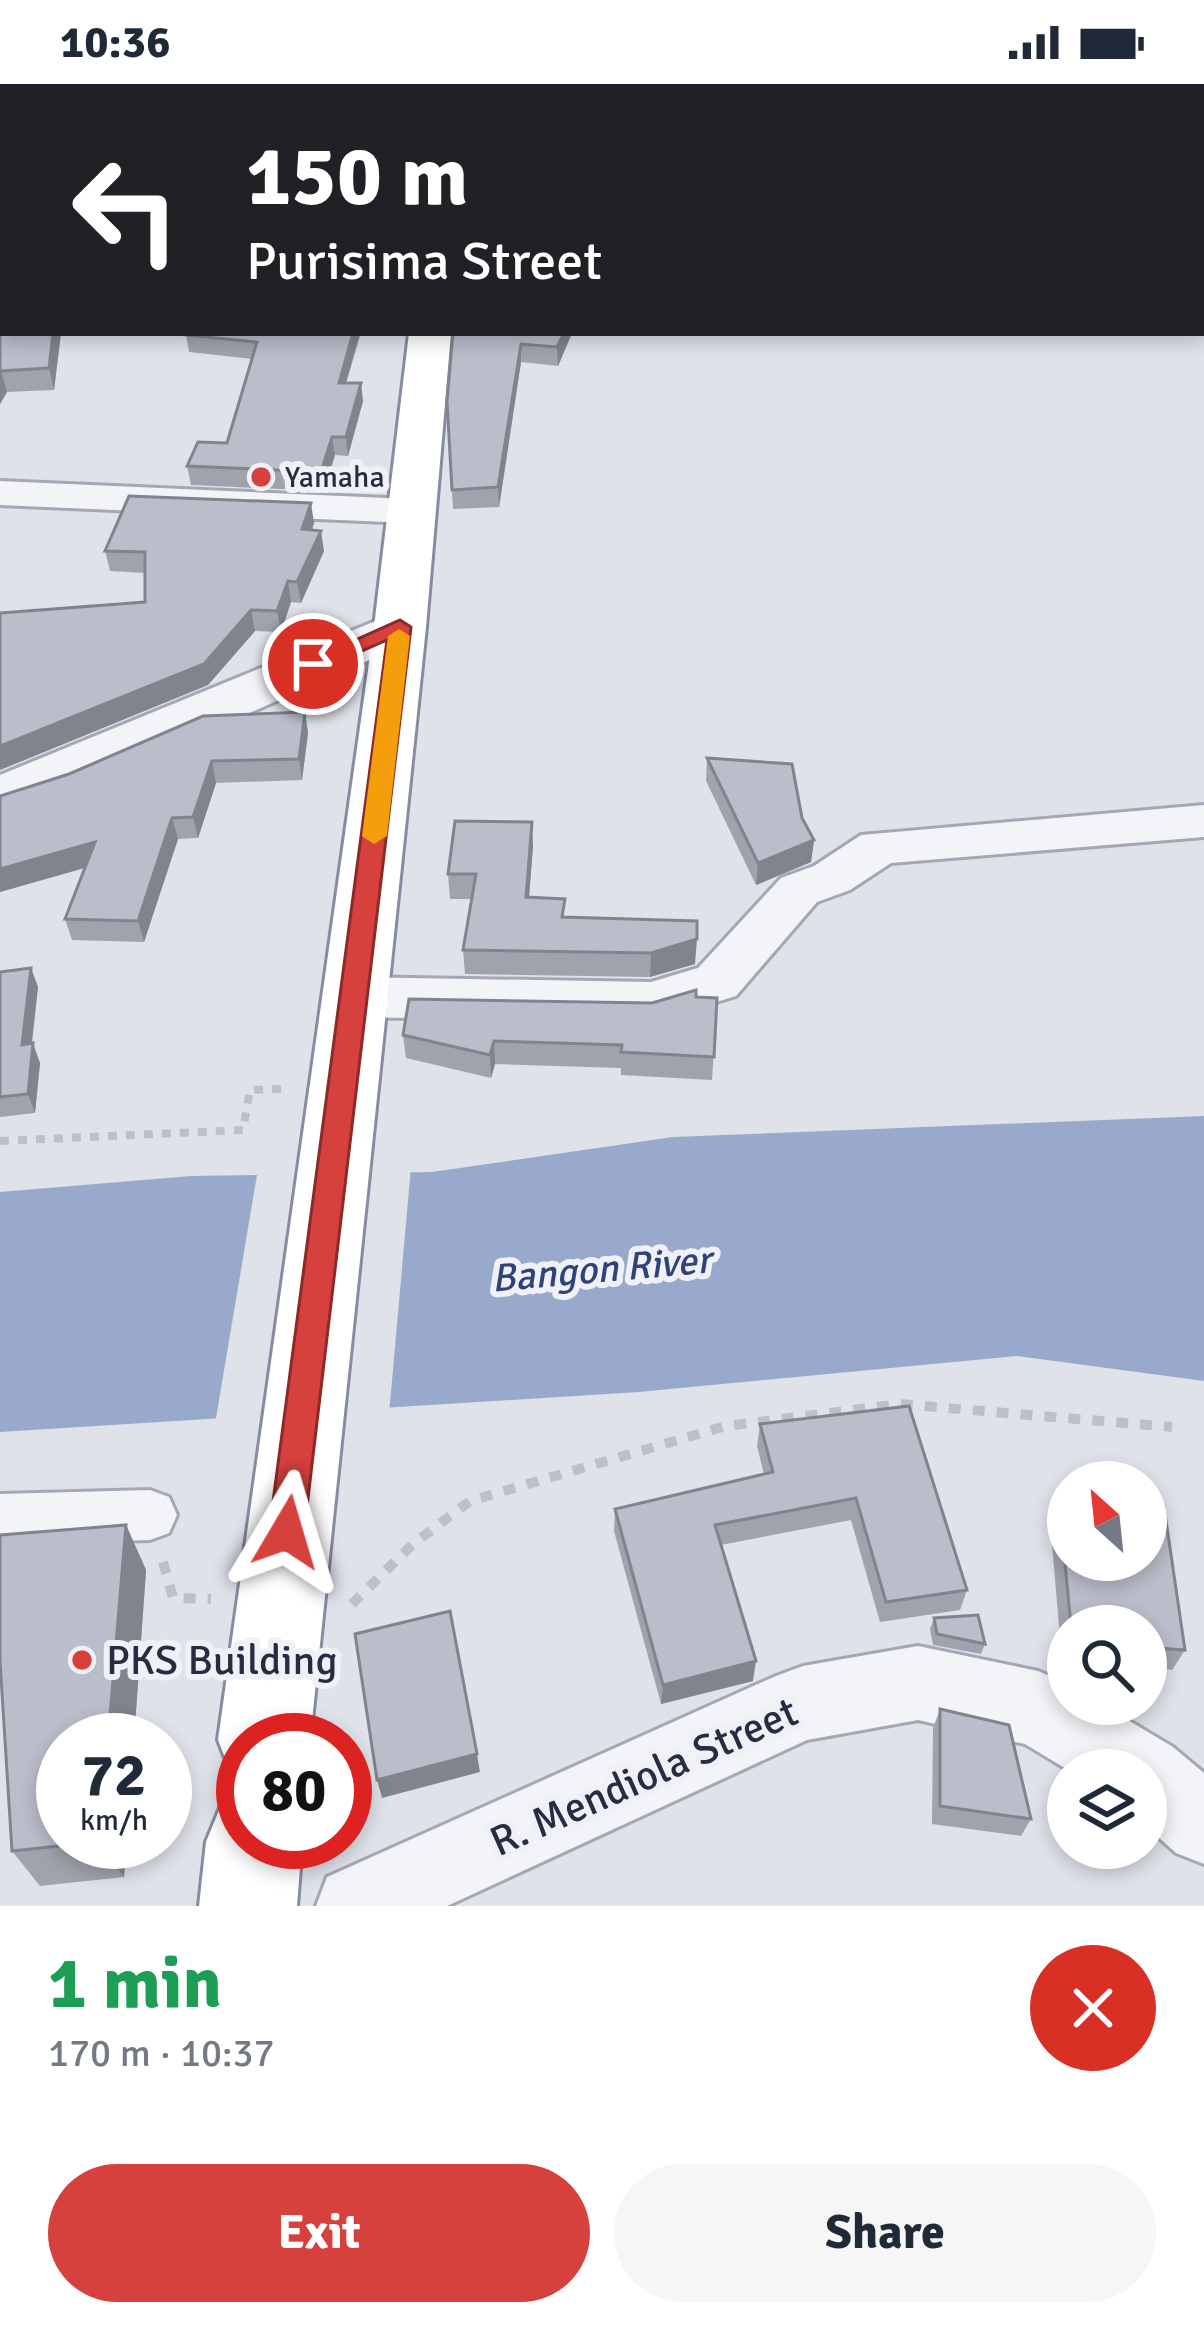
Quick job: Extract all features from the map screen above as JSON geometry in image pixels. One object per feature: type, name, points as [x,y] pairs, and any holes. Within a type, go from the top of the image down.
[{"type":"highway","points":[[267,1713],[279,1588],[308,1092],[354,997],[400,627],[430,336]]},
{"type":"highway","points":[[248,1906],[251,1869]]},
{"type":"street","points":[[0,494],[410,511]]},
{"type":"street","points":[[0,796],[400,627]]},
{"type":"street","points":[[354,997],[651,1002],[717,982],[799,890],[832,878],[879,847],[1204,821]]},
{"type":"street","points":[[0,1519],[150,1515]]},
{"type":"street","name":"R. Mendiola Street","points":[[356,1906],[803,1703],[918,1683],[1038,1708],[1105,1749]]},
{"type":"street","name":"R. Mendiola Street","points":[[1167,1793],[1204,1825]]},
{"type":"path","points":[[0,1141],[243,1130],[250,1090],[308,1092]]},
{"type":"path","points":[[150,1515],[173,1598],[279,1588],[355,1604],[413,1544],[470,1502],[726,1426],[900,1404],[1172,1426]]},
{"type":"water","name":"Bangon River","points":[[1204,1116],[1204,1381],[1017,1356],[639,1392],[0,1432],[0,1192],[191,1176],[432,1172],[673,1137]]},
{"type":"pier","points":[[411,1167],[389,1414],[215,1424],[258,1169]]},
{"type":"building","points":[[0,336],[53,336],[49,368],[0,373]]},
{"type":"building","points":[[196,336],[352,336],[339,383],[361,383],[346,437],[332,437],[321,472],[187,466],[198,442],[227,443],[257,342]]},
{"type":"building","points":[[453,336],[562,336],[557,347],[521,344],[498,487],[452,490],[447,401]]},
{"type":"building","points":[[129,496],[311,503],[302,529],[321,531],[297,582],[288,581],[277,611],[251,610],[204,664],[0,746],[0,613],[145,602],[145,552],[105,551]]},
{"type":"building","points":[[305,712],[299,759],[212,761],[193,817],[172,818],[138,921],[65,919],[95,842],[0,869],[0,796],[69,774],[203,716]]},
{"type":"building","points":[[707,758],[792,764],[802,818],[814,840],[758,863]]},
{"type":"building","points":[[455,821],[532,822],[526,897],[565,899],[562,917],[697,921],[697,939],[651,953],[463,950],[476,874],[448,874]]},
{"type":"building","points":[[31,968],[22,1045],[33,1043],[28,1094],[0,1097],[0,972]]},
{"type":"building","points":[[696,990],[696,997],[717,998],[714,1057],[621,1052],[622,1045],[494,1041],[490,1055],[403,1035],[409,999],[652,1003]]},
{"type":"building","points":[[909,1406],[967,1590],[886,1602],[856,1498],[715,1525],[756,1661],[663,1685],[615,1509],[773,1472],[760,1424]]},
{"type":"building","points":[[126,1525],[110,1713],[36,1713],[36,1848],[12,1851],[0,1661],[0,1535]]},
{"type":"building","points":[[1167,1527],[1185,1650],[1167,1649],[1167,1605],[1069,1605],[1067,1581],[1167,1581]]},
{"type":"building","points":[[450,1611],[477,1754],[377,1780],[372,1713],[367,1713],[355,1634]]},
{"type":"building","points":[[978,1615],[985,1644],[937,1634],[934,1618]]},
{"type":"building","points":[[940,1709],[1009,1725],[1031,1819],[940,1806]]},
{"type":"slow traffic","points":[[374,836],[399,636]]},
{"type":"place","name":"Yamaha","points":[[261,477]]},
{"type":"place","name":"PKS Building","points":[[82,1660]]},
{"type":"route","points":[[287,1532],[400,627],[313,664]]}]
